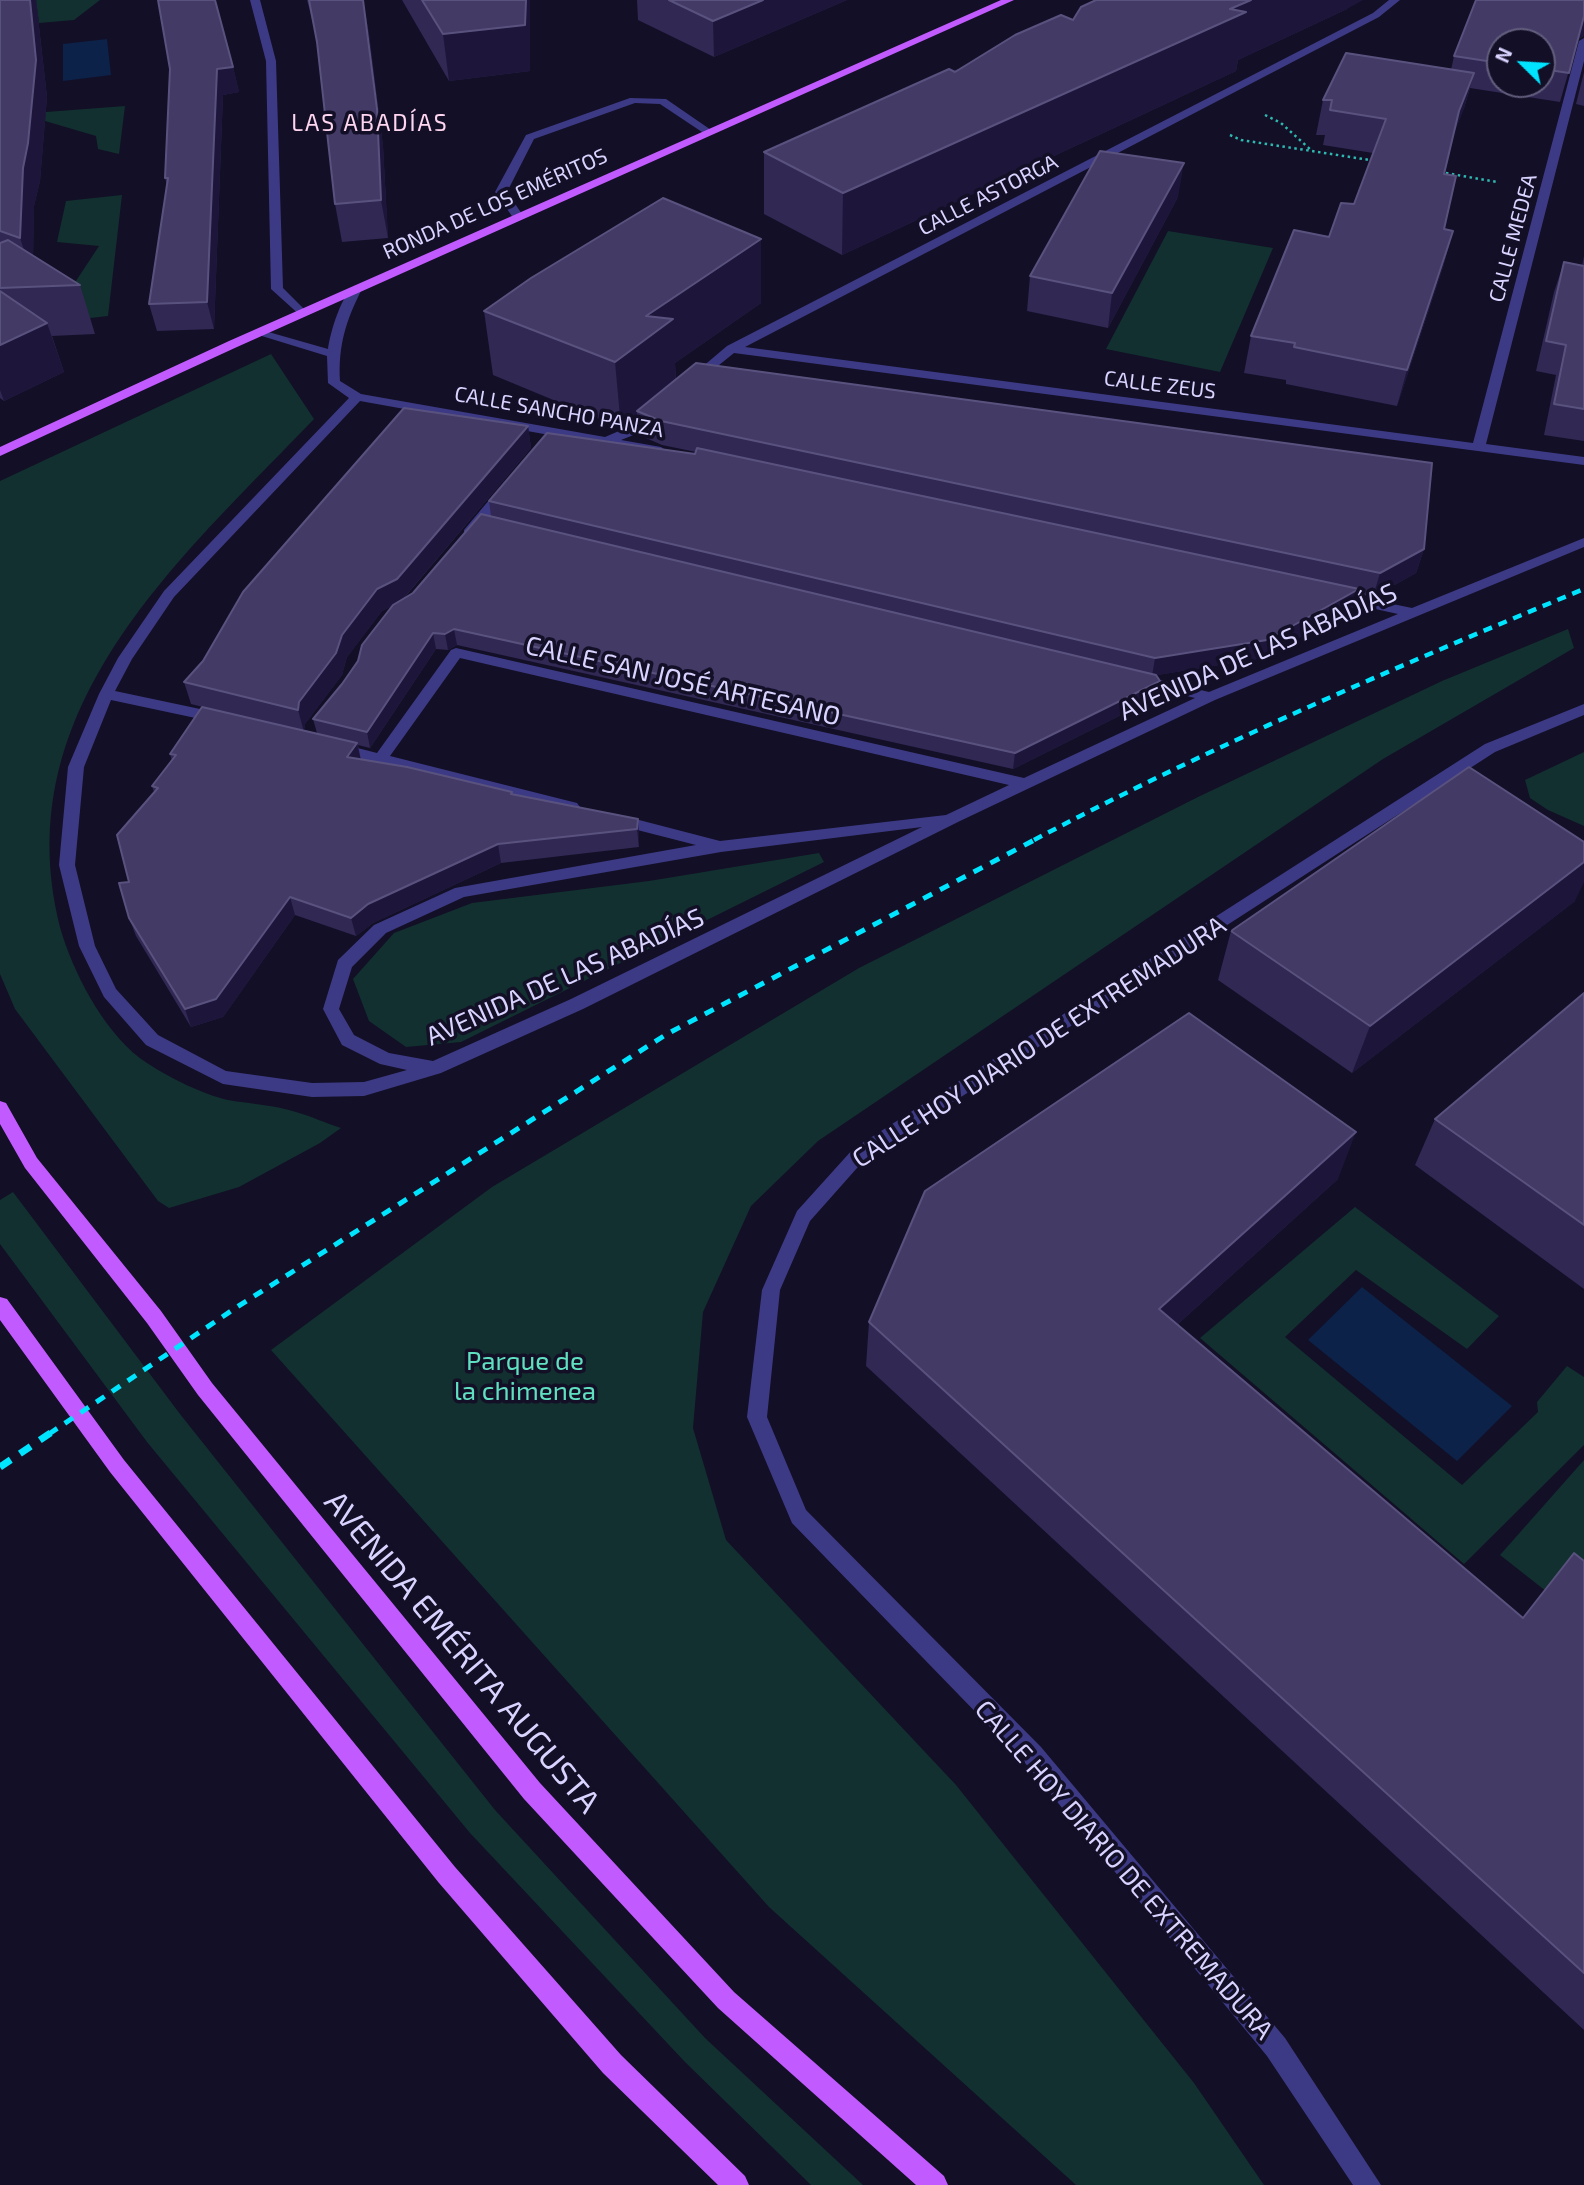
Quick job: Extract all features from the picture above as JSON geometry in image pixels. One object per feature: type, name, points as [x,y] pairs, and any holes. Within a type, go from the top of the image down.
[{"type":"main road","name":"RONDA DE LOS EMÉRITOS","points":[[0,452],[302,313],[1009,0]]},
{"type":"main road","name":"AVENIDA EMÉRITA AUGUSTA","points":[[0,1108],[31,1163],[154,1317],[205,1390],[533,1790],[726,2000],[935,2185]]},
{"type":"main road","points":[[0,1305],[117,1466],[447,1875],[612,2064],[736,2185]]},
{"type":"street","points":[[255,0],[271,61],[277,289],[302,313]]},
{"type":"street","name":"CALLE ASTORGA","points":[[681,390],[731,349],[1366,21],[1395,0]]},
{"type":"street","name":"CALLE MEDEA","points":[[1479,445],[1584,41]]},
{"type":"street","points":[[518,217],[501,192],[530,137],[634,100],[662,101],[709,132]]},
{"type":"street","points":[[356,289],[338,325],[332,355],[334,383],[357,397],[169,594],[125,658],[106,694],[76,767],[67,865],[87,946],[110,993],[152,1040],[223,1077],[312,1090],[364,1089],[435,1068]]},
{"type":"street","points":[[258,333],[332,355]]},
{"type":"street","name":"CALLE ZEUS","points":[[731,349],[1479,445],[1584,461]]},
{"type":"street","name":"CALLE SANCHO PANZA","points":[[357,397],[551,437],[610,440],[678,455]]},
{"type":"street","points":[[610,440],[631,431],[671,398]]},
{"type":"street","points":[[461,543],[485,524],[513,482]]},
{"type":"street","name":"AVENIDA DE LAS ABADÍAS","points":[[955,817],[721,846],[461,892],[380,929],[344,964],[331,1009],[348,1040],[386,1059],[435,1068],[577,1004],[955,817],[1210,697],[1584,542]]},
{"type":"street","points":[[1315,592],[1410,612]]},
{"type":"street","name":"CALLE SAN JOSÉ ARTESANO","points":[[381,758],[456,653],[1025,785]]},
{"type":"street","points":[[1129,677],[1210,697]]},
{"type":"street","points":[[106,694],[240,724]]},
{"type":"street","name":"CALLE HOY DIARIO DE EXTREMADURA","points":[[1364,2182],[1276,2047],[1033,1755],[799,1516],[757,1417],[771,1290],[803,1216],[859,1154],[1443,788],[1490,748],[1584,709]]},
{"type":"street","points":[[317,743],[721,846]]},
{"type":"path","points":[[1265,115],[1281,123],[1311,150]]},
{"type":"path","points":[[1230,135],[1241,140],[1386,163]]},
{"type":"path","points":[[1436,171],[1497,182]]},
{"type":"green space","points":[[36,0],[100,0],[74,20],[39,23]]},
{"type":"green space","points":[[125,106],[119,154],[98,149],[96,136],[45,121],[46,112]]},
{"type":"green space","points":[[122,195],[108,316],[73,320],[68,293],[99,246],[57,242],[66,201]]},
{"type":"green space","points":[[1168,231],[1273,248],[1220,372],[1106,349]]},
{"type":"green space","points":[[271,354],[314,419],[208,529],[157,587],[113,648],[78,713],[56,782],[50,857],[63,937],[85,989],[119,1039],[147,1063],[197,1090],[228,1100],[271,1106],[307,1115],[341,1128],[320,1143],[239,1187],[169,1208],[158,1201],[15,1009],[0,974],[0,481]]},
{"type":"green space","name":"Parque de la chimenea","points":[[1568,629],[1574,648],[1383,759],[818,1141],[751,1206],[703,1312],[693,1428],[726,1540],[956,1785],[1194,2083],[1264,2185],[1076,2185],[769,1907],[271,1350],[492,1187],[859,968],[1198,797],[1442,681]]},
{"type":"green space","points":[[1584,752],[1584,826],[1548,810],[1530,798],[1525,780]]},
{"type":"green space","points":[[819,853],[824,862],[461,1042],[406,1047],[369,1021],[353,979],[394,933],[472,903],[649,881]]},
{"type":"green space","points":[[13,1192],[180,1414],[495,1810],[705,2038],[863,2185],[811,2185],[685,2062],[470,1833],[147,1442],[0,1244],[0,1200]]},
{"type":"green space","points":[[1355,1207],[1499,1316],[1467,1349],[1356,1270],[1285,1337],[1462,1485],[1538,1412],[1537,1402],[1567,1366],[1584,1377],[1584,1445],[1464,1564],[1200,1338]]},
{"type":"green space","points":[[1584,1460],[1584,1621],[1500,1555]]},
{"type":"water","points":[[107,39],[111,75],[63,81],[63,44]]},
{"type":"water","points":[[1362,1287],[1512,1406],[1457,1461],[1308,1340]]},
{"type":"building","points":[[0,0],[30,0],[36,60],[23,168],[20,238],[0,231]]},
{"type":"building","points":[[158,0],[215,0],[233,67],[217,69],[207,302],[149,304],[168,178],[165,178],[170,69]]},
{"type":"building","points":[[309,0],[363,0],[377,109],[381,200],[335,204],[317,42]]},
{"type":"building","points":[[422,0],[526,0],[525,25],[443,34]]},
{"type":"building","points":[[669,0],[763,0],[713,21]]},
{"type":"building","points":[[1096,0],[1251,0],[1230,9],[1246,12],[843,193],[764,152],[949,69],[955,72],[1015,35],[1061,15],[1073,20],[1081,7]]},
{"type":"building","points":[[1476,0],[1584,0],[1584,16],[1569,73],[1556,71],[1556,28],[1486,28],[1486,61],[1454,56]]},
{"type":"building","points":[[1346,53],[1474,73],[1459,111],[1444,174],[1456,176],[1444,229],[1453,231],[1407,370],[1294,347],[1295,343],[1251,336],[1294,230],[1329,237],[1341,203],[1354,204],[1386,119],[1330,110],[1332,100],[1323,100]]},
{"type":"building","points":[[1100,151],[1184,163],[1112,293],[1030,276]]},
{"type":"building","points":[[663,198],[761,239],[646,316],[673,319],[615,362],[484,311],[531,278]]},
{"type":"building","points":[[8,240],[80,285],[0,288],[0,243]]},
{"type":"building","points":[[1564,262],[1584,266],[1584,409],[1554,404],[1566,345],[1546,341]]},
{"type":"building","points":[[0,291],[47,323],[0,345]]},
{"type":"building","points":[[696,363],[1432,463],[1424,549],[1380,573],[661,421],[637,411]]},
{"type":"building","points":[[404,408],[528,426],[397,579],[377,589],[342,635],[336,653],[299,702],[298,710],[184,682],[203,661],[243,592]]},
{"type":"building","points":[[547,433],[695,454],[697,448],[1359,589],[1267,640],[1155,658],[489,501]]},
{"type":"building","points":[[481,514],[1156,675],[1160,681],[1015,753],[454,629],[445,634],[433,633],[367,732],[313,719],[342,684],[358,661],[362,645],[393,605],[413,593]]},
{"type":"building","points":[[202,707],[357,743],[347,757],[407,767],[512,792],[511,794],[638,819],[637,829],[498,844],[368,904],[351,918],[290,897],[216,999],[185,1009],[129,918],[119,883],[129,882],[117,835],[158,788],[152,786],[176,755],[170,754]]},
{"type":"building","points":[[1469,767],[1584,842],[1584,862],[1370,1026],[1231,931]]},
{"type":"building","points":[[1584,993],[1584,1225],[1435,1119]]},
{"type":"building","points":[[1189,1013],[1356,1132],[1159,1309],[1523,1618],[1574,1553],[1584,1561],[1584,1973],[869,1322],[925,1191]]},
{"type":"railway","points":[[1034,840],[1101,805],[1306,708],[1584,589]]},
{"type":"railway","points":[[49,1434],[237,1307],[667,1034],[1038,838]]},
{"type":"railway","points":[[0,1467],[52,1432]]},
{"type":"district","name":"LAS ABADÍAS","points":[[370,123]]}]
